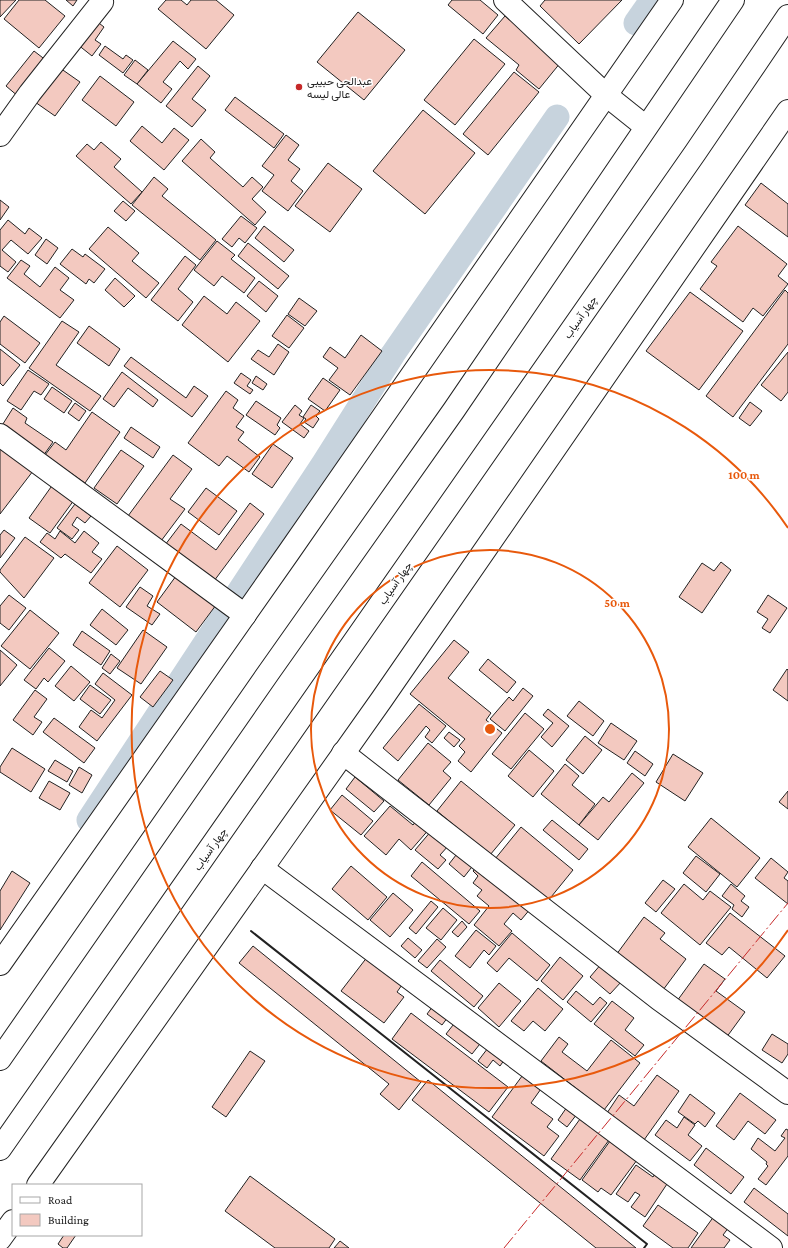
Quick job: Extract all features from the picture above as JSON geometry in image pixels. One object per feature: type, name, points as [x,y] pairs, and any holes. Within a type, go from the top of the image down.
[{"type":"main road","points":[[0,135],[30,93],[102,2],[101,0]]},
{"type":"main road","points":[[505,0],[606,95],[646,127]]},
{"type":"main road","points":[[0,964],[234,608],[606,95],[672,0]]},
{"type":"main road","points":[[0,1059],[269,672],[454,410],[733,0]]},
{"type":"main road","name":"چهار آسیاب","points":[[0,1149],[636,237],[788,16]]},
{"type":"main road","points":[[39,1184],[344,753],[788,111]]},
{"type":"main road","points":[[0,435],[234,608]]},
{"type":"main road","points":[[344,753],[659,999],[788,1092]]},
{"type":"main road","points":[[262,868],[771,1248]]},
{"type":"main road","points":[[0,1239],[12,1222]]},
{"type":"building","points":[[0,0],[16,0],[0,17]]},
{"type":"building","points":[[19,0],[45,0],[65,16],[39,48],[4,19]]},
{"type":"building","points":[[66,0],[77,0],[73,6]]},
{"type":"building","points":[[166,0],[181,0],[187,5],[191,0],[216,0],[234,15],[206,49],[158,9]]},
{"type":"building","points":[[452,0],[480,0],[498,15],[483,34],[448,5]]},
{"type":"building","points":[[545,0],[622,0],[579,44],[540,6]]},
{"type":"building","points":[[358,12],[405,50],[364,100],[317,62]]},
{"type":"building","points":[[505,16],[561,62],[539,89],[516,70],[519,65],[486,38]]},
{"type":"building","points":[[95,20],[104,27],[95,40],[101,44],[92,56],[77,44]]},
{"type":"building","points":[[474,39],[505,64],[455,125],[424,100]]},
{"type":"building","points":[[173,41],[196,59],[188,69],[180,61],[163,82],[172,89],[161,103],[137,84]]},
{"type":"building","points":[[105,46],[123,59],[126,55],[133,60],[123,73],[99,55]]},
{"type":"building","points":[[34,51],[47,61],[19,97],[6,86]]},
{"type":"building","points":[[135,60],[148,70],[137,84],[124,75]]},
{"type":"building","points":[[198,66],[210,76],[192,99],[206,110],[192,127],[166,106]]},
{"type":"building","points":[[60,68],[80,82],[55,116],[35,102]]},
{"type":"building","points":[[514,72],[539,92],[488,155],[463,134]]},
{"type":"building","points":[[100,76],[134,102],[116,126],[82,100]]},
{"type":"building","points":[[235,97],[284,134],[274,148],[225,110]]},
{"type":"building","points":[[423,110],[475,153],[425,214],[373,171]]},
{"type":"building","points":[[142,126],[162,143],[174,128],[189,140],[164,170],[130,141]]},
{"type":"building","points":[[286,135],[299,145],[288,160],[300,169],[291,181],[303,191],[288,211],[262,191],[274,175],[262,166]]},
{"type":"building","points":[[201,139],[215,152],[210,158],[243,187],[252,177],[263,187],[252,199],[266,212],[255,225],[182,161]]},
{"type":"building","points":[[101,142],[121,159],[114,167],[142,192],[131,204],[76,156],[87,144],[94,150]]},
{"type":"building","points":[[328,163],[362,189],[330,232],[295,206]]},
{"type":"building","points":[[154,177],[168,189],[162,196],[216,240],[200,260],[132,205]]},
{"type":"building","points":[[761,183],[788,204],[788,237],[745,205]]},
{"type":"building","points":[[0,200],[9,207],[0,220]]},
{"type":"building","points":[[123,201],[135,211],[126,221],[114,211]]},
{"type":"building","points":[[241,216],[257,228],[245,243],[239,238],[232,247],[222,239]]},
{"type":"building","points":[[8,220],[25,234],[29,228],[42,238],[28,254],[11,240],[2,250],[16,262],[8,272],[0,266],[0,230]]},
{"type":"building","points":[[264,226],[294,250],[284,262],[255,238]]},
{"type":"building","points":[[738,226],[787,264],[778,276],[788,284],[763,316],[753,308],[743,322],[700,289],[717,266],[711,262]]},
{"type":"building","points":[[108,227],[139,253],[132,261],[159,283],[146,298],[89,249]]},
{"type":"building","points":[[46,239],[58,248],[47,264],[35,255]]},
{"type":"building","points":[[217,241],[235,255],[231,259],[255,278],[244,293],[222,276],[214,286],[194,270]]},
{"type":"building","points":[[248,243],[289,276],[278,289],[238,256]]},
{"type":"building","points":[[72,249],[83,257],[85,254],[105,269],[94,283],[89,279],[86,284],[60,264]]},
{"type":"building","points":[[185,256],[196,265],[178,289],[193,302],[178,321],[151,300]]},
{"type":"building","points":[[21,260],[30,266],[24,274],[40,287],[55,267],[69,278],[60,290],[74,300],[60,318],[7,278]]},
{"type":"building","points":[[115,278],[135,296],[124,307],[105,290]]},
{"type":"building","points":[[259,281],[278,296],[266,312],[247,296]]},
{"type":"building","points":[[785,290],[788,293],[788,344],[733,417],[706,396]]},
{"type":"building","points":[[690,292],[743,331],[699,390],[646,351]]},
{"type":"building","points":[[204,296],[227,314],[236,302],[260,321],[228,362],[182,325]]},
{"type":"building","points":[[299,298],[317,311],[305,326],[288,314]]},
{"type":"building","points":[[287,315],[304,328],[289,348],[272,336]]},
{"type":"building","points":[[4,316],[40,343],[25,363],[0,344],[0,322]]},
{"type":"building","points":[[62,321],[79,332],[56,365],[101,396],[90,411],[29,368]]},
{"type":"building","points":[[89,326],[120,349],[109,366],[77,343]]},
{"type":"building","points":[[361,335],[382,351],[350,395],[329,380],[338,368],[323,357],[330,347],[345,358]]},
{"type":"building","points":[[278,344],[289,352],[274,375],[251,359],[258,350],[269,357]]},
{"type":"building","points":[[0,349],[20,365],[3,386],[0,383]]},
{"type":"building","points":[[788,352],[788,392],[781,401],[761,385]]},
{"type":"building","points":[[131,357],[186,398],[194,386],[208,396],[192,417],[124,366]]},
{"type":"building","points":[[28,370],[49,384],[41,395],[34,391],[21,410],[7,401]]},
{"type":"building","points":[[122,372],[158,400],[153,407],[128,388],[114,407],[103,399]]},
{"type":"building","points":[[241,373],[251,380],[247,386],[253,390],[250,394],[234,383]]},
{"type":"building","points":[[256,376],[267,384],[263,390],[252,383]]},
{"type":"building","points":[[323,378],[340,390],[325,411],[308,399]]},
{"type":"building","points":[[52,387],[72,401],[64,413],[44,399]]},
{"type":"building","points":[[226,391],[238,400],[233,408],[244,416],[236,427],[244,432],[238,440],[260,457],[249,472],[227,456],[219,466],[188,443]]},
{"type":"building","points":[[256,401],[281,418],[277,425],[280,428],[275,435],[246,415]]},
{"type":"building","points":[[750,402],[762,411],[750,426],[739,418]]},
{"type":"building","points":[[75,403],[86,411],[79,421],[68,413]]},
{"type":"building","points":[[295,405],[302,411],[299,415],[304,418],[300,424],[309,431],[304,438],[282,422]]},
{"type":"building","points":[[311,405],[320,411],[316,416],[319,419],[313,428],[304,422],[306,419],[303,417]]},
{"type":"building","points":[[13,408],[27,418],[25,423],[53,442],[43,456],[1,427]]},
{"type":"building","points":[[92,412],[120,432],[85,483],[45,455],[55,442],[66,450]]},
{"type":"building","points":[[131,427],[160,447],[153,458],[124,438]]},
{"type":"building","points":[[273,444],[293,458],[272,488],[252,474]]},
{"type":"building","points":[[0,445],[33,471],[0,514]]},
{"type":"building","points":[[121,450],[144,466],[117,504],[94,488]]},
{"type":"building","points":[[173,455],[192,469],[170,499],[185,509],[161,541],[128,516]]},
{"type":"building","points":[[56,480],[77,496],[50,533],[29,518]]},
{"type":"building","points":[[206,488],[237,511],[219,535],[188,512]]},
{"type":"building","points":[[250,503],[264,514],[214,581],[165,545],[181,524],[216,550]]},
{"type":"building","points":[[75,504],[91,516],[85,523],[77,517],[72,525],[79,530],[72,539],[57,528]]},
{"type":"building","points":[[4,530],[15,538],[0,558],[0,535]]},
{"type":"building","points":[[60,531],[75,543],[84,531],[99,543],[92,552],[102,559],[91,573],[65,554],[61,558],[40,542],[47,533],[55,539]]},
{"type":"building","points":[[25,537],[54,558],[24,598],[0,572],[0,570]]},
{"type":"building","points":[[117,546],[148,570],[120,607],[89,583]]},
{"type":"building","points":[[721,562],[731,570],[702,613],[679,597],[702,563],[714,571]]},
{"type":"building","points":[[176,576],[216,605],[196,632],[157,602]]},
{"type":"building","points":[[140,587],[153,596],[147,606],[160,614],[152,625],[126,607]]},
{"type":"building","points":[[9,595],[26,608],[9,630],[0,623],[0,606]]},
{"type":"building","points":[[768,595],[787,608],[770,633],[762,628],[768,619],[757,612]]},
{"type":"building","points":[[102,609],[128,630],[116,645],[90,625]]},
{"type":"building","points":[[30,610],[59,633],[30,669],[1,646]]},
{"type":"building","points":[[143,630],[167,647],[141,684],[117,668]]},
{"type":"building","points":[[82,631],[110,651],[101,665],[73,645]]},
{"type":"building","points":[[454,640],[469,652],[448,678],[491,713],[486,720],[502,733],[471,772],[458,761],[465,752],[459,746],[465,739],[410,694]]},
{"type":"building","points":[[49,648],[65,661],[48,682],[44,678],[36,689],[24,680]]},
{"type":"building","points":[[0,650],[17,665],[0,686]]},
{"type":"building","points":[[111,654],[120,661],[110,674],[102,668]]},
{"type":"building","points":[[488,659],[516,682],[507,693],[479,670]]},
{"type":"building","points":[[71,666],[90,682],[74,701],[55,686]]},
{"type":"building","points":[[787,669],[788,670],[788,701],[773,690]]},
{"type":"building","points":[[160,671],[173,680],[153,707],[140,697]]},
{"type":"building","points":[[103,673],[132,695],[97,741],[79,727],[91,710],[102,718],[115,700],[95,684]]},
{"type":"building","points":[[90,685],[111,700],[100,714],[80,699]]},
{"type":"building","points":[[523,688],[533,696],[505,731],[490,719],[509,697],[513,701]]},
{"type":"building","points":[[35,690],[47,699],[34,717],[42,722],[33,735],[13,720]]},
{"type":"building","points":[[579,701],[604,721],[593,736],[567,716]]},
{"type":"building","points":[[419,704],[446,726],[432,743],[425,737],[430,730],[426,726],[398,761],[383,748]]},
{"type":"building","points":[[548,709],[569,726],[552,747],[541,737],[553,723],[543,715]]},
{"type":"building","points":[[525,713],[544,729],[511,769],[492,754]]},
{"type":"building","points":[[54,718],[95,748],[84,763],[43,732]]},
{"type":"building","points":[[611,723],[637,741],[624,760],[598,743]]},
{"type":"building","points":[[449,732],[460,740],[454,747],[444,738]]},
{"type":"building","points":[[585,736],[602,750],[583,774],[566,760]]},
{"type":"building","points":[[428,743],[451,762],[443,771],[451,778],[429,805],[398,780]]},
{"type":"building","points":[[12,748],[45,769],[31,792],[0,772],[0,767]]},
{"type":"building","points":[[529,750],[554,771],[533,797],[508,776]]},
{"type":"building","points":[[635,751],[653,764],[645,776],[627,763]]},
{"type":"building","points":[[673,754],[703,773],[685,801],[656,782]]},
{"type":"building","points":[[55,760],[73,771],[67,782],[48,771]]},
{"type":"building","points":[[565,764],[579,776],[572,785],[595,804],[579,825],[541,794]]},
{"type":"building","points":[[79,767],[92,775],[82,793],[69,785]]},
{"type":"building","points":[[632,773],[644,783],[598,840],[579,825],[603,797],[609,802]]},
{"type":"building","points":[[355,777],[384,801],[374,812],[346,789]]},
{"type":"building","points":[[49,781],[70,793],[60,810],[39,798]]},
{"type":"building","points":[[461,781],[515,825],[490,855],[437,811]]},
{"type":"building","points":[[788,791],[788,809],[779,802]]},
{"type":"building","points":[[342,795],[373,821],[361,835],[330,810]]},
{"type":"building","points":[[390,806],[413,825],[419,817],[431,827],[411,850],[399,839],[386,855],[364,836]]},
{"type":"building","points":[[711,818],[760,858],[737,887],[688,847]]},
{"type":"building","points":[[552,820],[588,849],[579,860],[543,830]]},
{"type":"building","points":[[521,827],[573,870],[547,902],[495,859]]},
{"type":"building","points":[[432,830],[449,845],[440,855],[446,860],[438,869],[415,850]]},
{"type":"building","points":[[460,850],[475,863],[464,877],[449,864]]},
{"type":"building","points":[[696,856],[720,874],[706,892],[683,873]]},
{"type":"building","points":[[771,858],[788,872],[784,878],[788,881],[788,904],[755,878]]},
{"type":"building","points":[[422,862],[480,911],[469,924],[411,876]]},
{"type":"building","points":[[479,864],[531,908],[521,920],[513,913],[504,924],[512,931],[499,946],[474,925],[489,906],[477,896],[482,890],[473,883],[478,876],[473,871]]},
{"type":"building","points":[[351,866],[387,897],[368,920],[332,889]]},
{"type":"building","points":[[12,871],[30,883],[0,930],[0,891]]},
{"type":"building","points":[[663,880],[675,889],[656,912],[645,903]]},
{"type":"building","points":[[684,884],[703,900],[710,891],[731,907],[700,945],[661,913]]},
{"type":"building","points":[[731,884],[745,896],[741,901],[749,907],[742,917],[732,909],[734,905],[722,896]]},
{"type":"building","points":[[393,893],[413,910],[390,937],[370,920]]},
{"type":"building","points":[[431,901],[438,907],[416,934],[409,928]]},
{"type":"building","points":[[443,908],[457,920],[441,940],[426,928]]},
{"type":"building","points":[[730,913],[785,956],[767,978],[729,947],[722,955],[706,943]]},
{"type":"building","points":[[644,917],[665,933],[660,939],[686,959],[663,990],[616,955]]},
{"type":"building","points":[[462,921],[467,927],[458,937],[452,932]]},
{"type":"building","points":[[476,930],[496,946],[489,955],[484,950],[470,968],[455,956]]},
{"type":"building","points":[[512,933],[550,965],[537,981],[509,958],[497,972],[487,963]]},
{"type":"building","points":[[408,938],[422,950],[415,958],[401,946]]},
{"type":"building","points":[[437,939],[446,947],[427,968],[418,961]]},
{"type":"building","points":[[253,946],[421,1082],[399,1110],[380,1094],[389,1084],[239,963]]},
{"type":"building","points":[[368,956],[404,982],[397,992],[404,997],[384,1023],[341,991]]},
{"type":"building","points":[[560,957],[583,976],[563,1000],[541,981]]},
{"type":"building","points":[[440,960],[483,996],[474,1007],[431,971]]},
{"type":"building","points":[[602,963],[622,981],[610,994],[590,977]]},
{"type":"building","points":[[704,964],[725,979],[716,991],[745,1012],[726,1038],[677,1001]]},
{"type":"building","points":[[499,983],[521,1001],[499,1027],[478,1008]]},
{"type":"building","points":[[538,988],[563,1009],[545,1031],[533,1021],[524,1031],[511,1021]]},
{"type":"building","points":[[576,991],[593,1005],[600,997],[607,1003],[591,1022],[567,1002]]},
{"type":"building","points":[[612,1001],[634,1018],[625,1030],[644,1045],[635,1056],[594,1024]]},
{"type":"building","points":[[433,1006],[448,1017],[442,1025],[427,1014]]},
{"type":"building","points":[[411,1013],[508,1087],[489,1112],[392,1039]]},
{"type":"building","points":[[457,1020],[483,1040],[472,1054],[446,1034]]},
{"type":"building","points":[[772,1034],[788,1044],[788,1054],[782,1063],[762,1050]]},
{"type":"building","points":[[559,1037],[568,1044],[562,1052],[587,1071],[611,1040],[640,1063],[604,1110],[541,1061]]},
{"type":"building","points":[[491,1044],[507,1056],[500,1066],[493,1060],[487,1068],[478,1061]]},
{"type":"building","points":[[250,1051],[265,1061],[226,1117],[212,1107]]},
{"type":"building","points":[[525,1072],[543,1086],[531,1103],[553,1119],[547,1127],[559,1136],[544,1156],[492,1117]]},
{"type":"building","points":[[657,1075],[679,1091],[644,1140],[607,1113],[619,1095],[634,1106]]},
{"type":"building","points":[[428,1080],[636,1248],[596,1248],[412,1100]]},
{"type":"building","points":[[740,1093],[776,1120],[765,1134],[748,1121],[734,1140],[716,1126]]},
{"type":"building","points":[[690,1094],[715,1113],[705,1127],[698,1121],[695,1124],[678,1112]]},
{"type":"building","points":[[567,1107],[577,1114],[567,1127],[558,1120]]},
{"type":"building","points":[[684,1117],[695,1125],[688,1135],[702,1146],[690,1161],[655,1135],[666,1120],[677,1128]]},
{"type":"building","points":[[580,1119],[609,1140],[580,1180],[551,1159]]},
{"type":"building","points":[[786,1129],[788,1130],[788,1156],[766,1185],[758,1179],[768,1166],[766,1164],[767,1162],[751,1149],[758,1138],[775,1151],[785,1138],[781,1136]]},
{"type":"building","points":[[610,1141],[640,1156],[611,1195],[601,1188],[598,1192],[582,1180]]},
{"type":"building","points":[[706,1148],[744,1177],[731,1194],[694,1165]]},
{"type":"building","points":[[636,1165],[653,1177],[656,1172],[669,1181],[645,1217],[631,1207],[640,1195],[635,1192],[628,1202],[616,1194]]},
{"type":"building","points":[[250,1176],[335,1239],[329,1248],[275,1248],[225,1211]]},
{"type":"building","points":[[754,1188],[788,1214],[788,1236],[744,1202]]},
{"type":"building","points":[[658,1205],[698,1233],[688,1248],[673,1248],[643,1226]]},
{"type":"building","points":[[717,1212],[732,1223],[723,1235],[730,1240],[724,1248],[691,1248]]},
{"type":"building","points":[[63,1236],[75,1236],[67,1248],[63,1248],[58,1244]]},
{"type":"building","points":[[340,1241],[349,1248],[334,1248]]},
{"type":"waterway","points":[[636,23],[652,0]]},
{"type":"waterway","points":[[89,820],[324,463],[393,354],[557,117]]},
{"type":"wall","points":[[251,931],[647,1244],[644,1248]]},
{"type":"power","points":[[504,1248],[788,903]]},
{"type":"place","name":"عبدالحی حبیبی عالی لیسه","points":[[299,87]]}]
